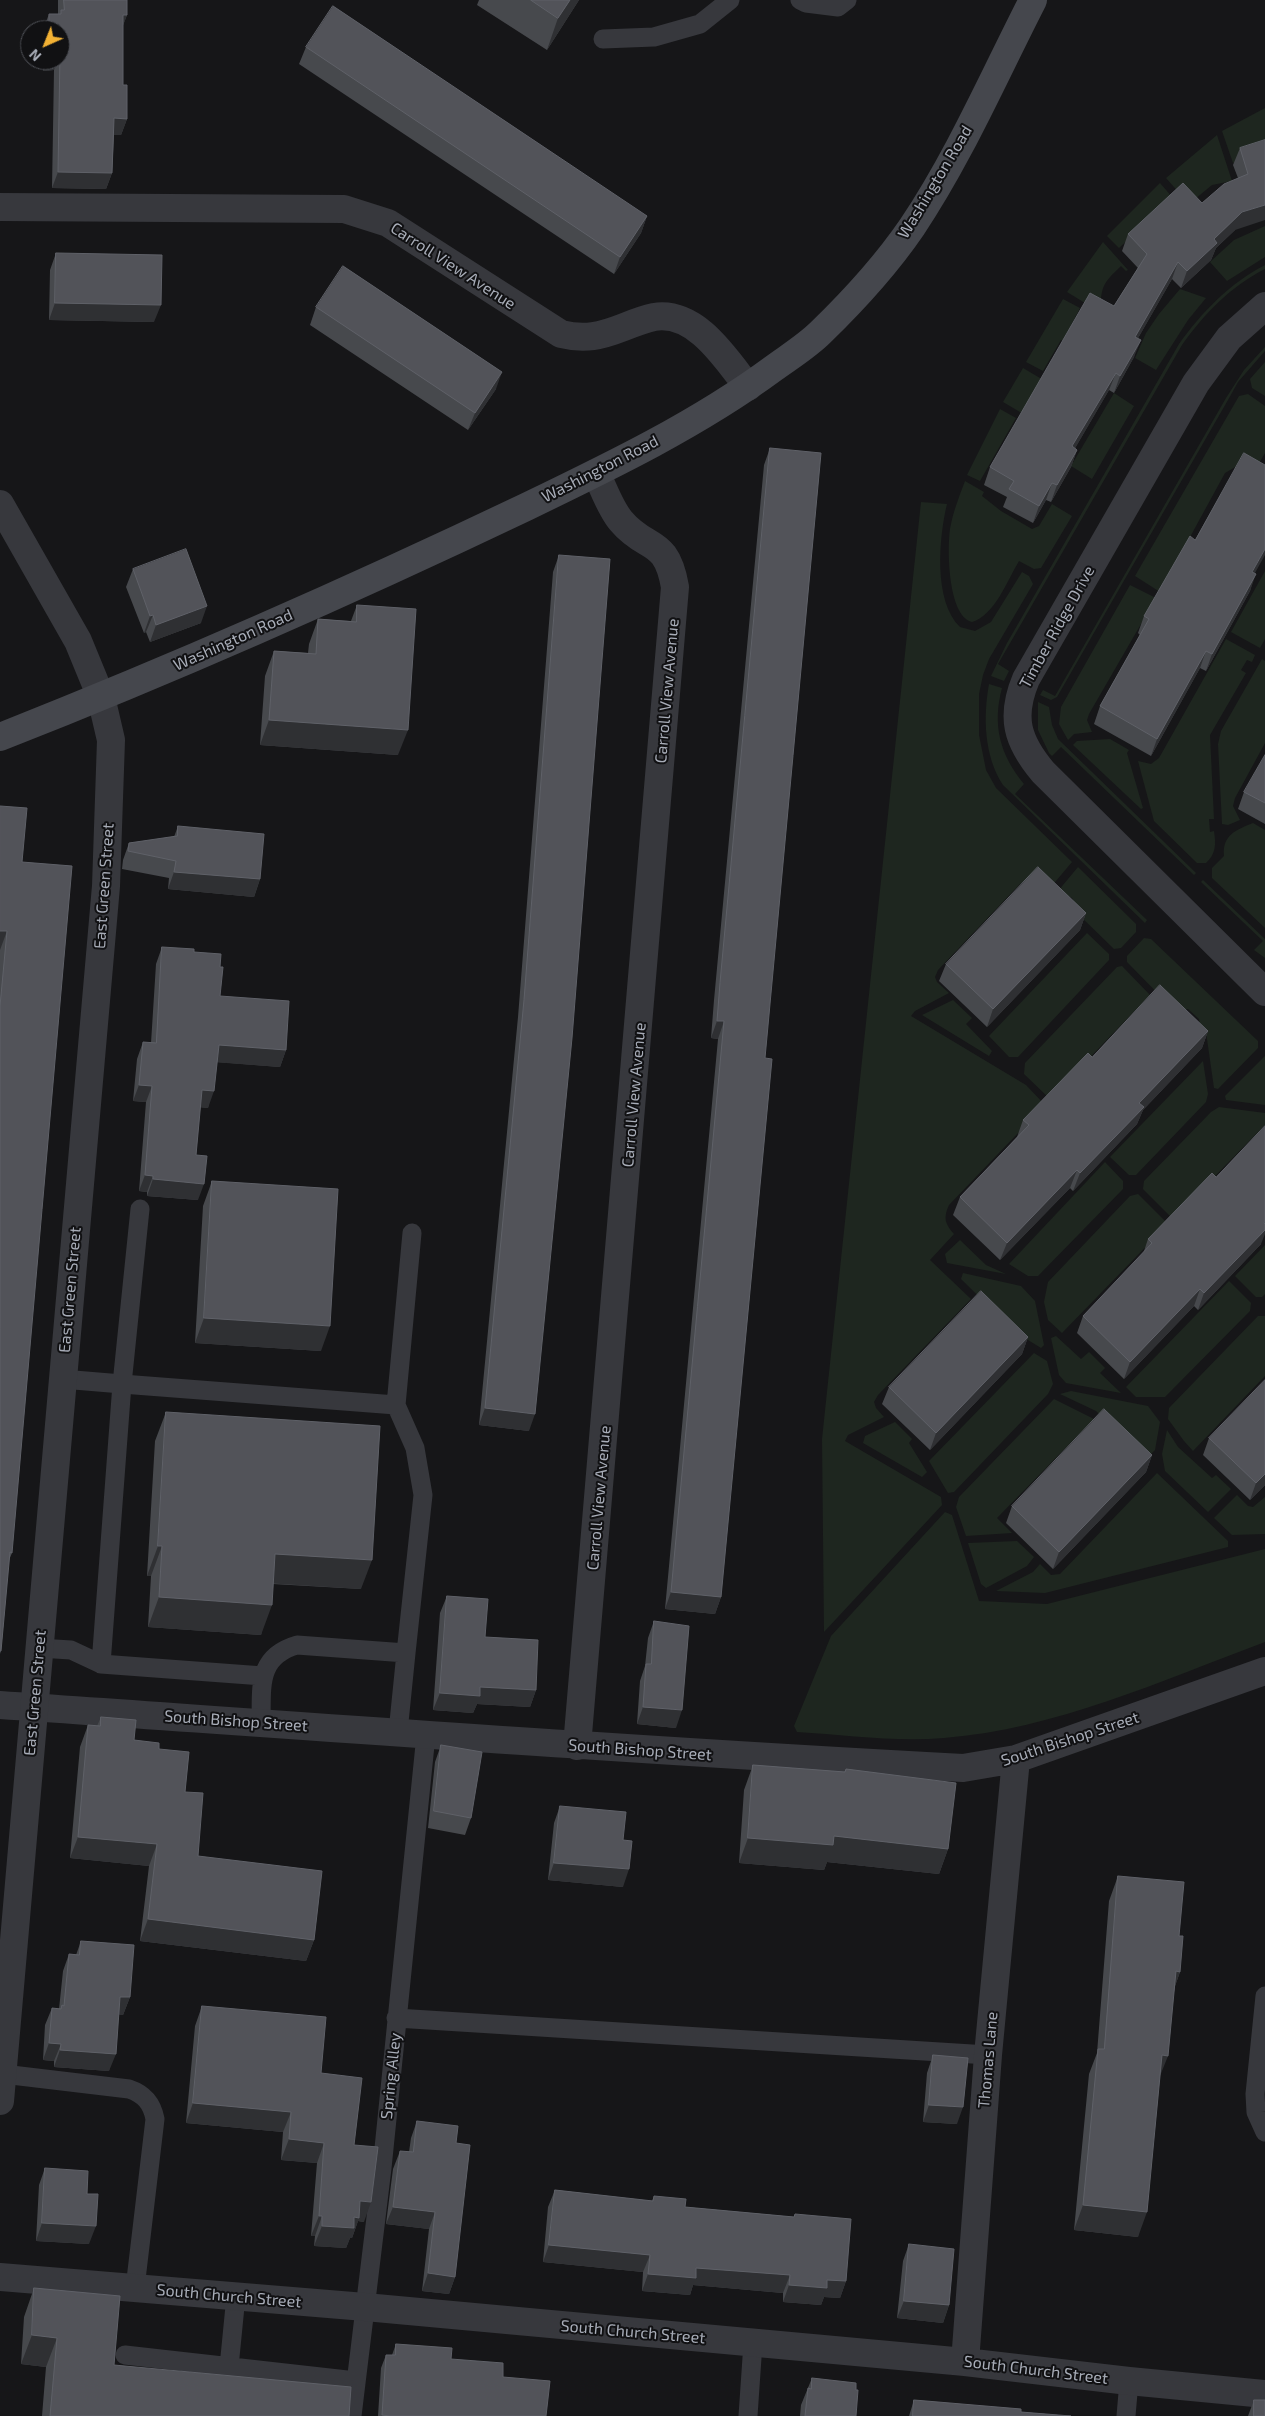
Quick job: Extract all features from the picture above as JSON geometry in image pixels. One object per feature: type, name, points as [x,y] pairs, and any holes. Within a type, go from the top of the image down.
[{"type":"main road","name":"Washington Road","points":[[0,737],[101,697],[399,568],[596,473],[691,422],[748,387],[818,335],[865,286],[912,228],[952,158],[1033,0]]},
{"type":"street","name":"Carroll View Avenue","points":[[0,207],[344,209],[388,223],[561,334],[576,338],[591,338],[654,317],[670,317],[684,321],[699,331],[717,349],[748,387]]},
{"type":"street","name":"Timber Ridge Drive","points":[[1265,306],[1229,338],[1196,383],[1026,678],[1017,710],[1018,729],[1023,746],[1043,772],[1265,992]]},
{"type":"street","name":"Carroll View Avenue","points":[[577,1746],[675,586],[671,566],[662,551],[633,534],[620,520],[596,473]]},
{"type":"street","name":"East Green Street","points":[[0,504],[78,641],[101,697],[111,740],[106,886],[34,1707],[6,1958],[3,2074],[0,2101]]},
{"type":"street","name":"South Bishop Street","points":[[0,1705],[261,1722],[577,1746],[963,1768],[1016,1759],[1265,1670]]},
{"type":"street","name":"Thomas Lane","points":[[965,2362],[988,2055],[1016,1759]]},
{"type":"street","name":"South Church Street","points":[[0,2277],[365,2307],[965,2362],[1265,2394]]},
{"type":"lane","points":[[603,40],[654,37],[700,24],[730,0]]},
{"type":"lane","points":[[800,0],[806,3],[838,7],[847,0]]},
{"type":"lane","points":[[101,1664],[122,1384],[140,1209]]},
{"type":"lane","points":[[398,1732],[423,1495],[415,1448],[396,1405],[412,1233]]},
{"type":"lane","points":[[62,1379],[396,1405]]},
{"type":"lane","points":[[261,1722],[263,1676],[268,1664],[286,1648],[297,1645],[406,1653]]},
{"type":"lane","points":[[39,1648],[71,1650],[101,1664],[263,1676]]},
{"type":"lane","name":"Spring Alley","points":[[352,2416],[426,1735]]},
{"type":"lane","points":[[1265,1996],[1255,2094],[1256,2112],[1265,2132]]},
{"type":"lane","points":[[396,2018],[988,2055]]},
{"type":"lane","points":[[3,2074],[129,2089],[138,2092],[150,2104],[154,2119],[135,2288]]},
{"type":"lane","points":[[229,2367],[236,2296]]},
{"type":"lane","points":[[748,2416],[753,2343]]},
{"type":"lane","points":[[125,2355],[356,2381]]},
{"type":"lane","points":[[1126,2416],[1129,2381]]},
{"type":"shaded area","points":[[1265,108],[1265,150],[1233,163],[1222,131]]},
{"type":"shaded area","points":[[1217,135],[1232,181],[1212,185],[1189,204],[1166,178]]},
{"type":"shaded area","points":[[1160,183],[1173,198],[1119,248],[1107,236]]},
{"type":"shaded area","points":[[1265,226],[1265,257],[1227,281],[1210,262],[1234,240]]},
{"type":"shaded area","points":[[1103,242],[1128,270],[1126,271],[1121,266],[1107,281],[1103,288],[1098,311],[1067,292]]},
{"type":"shaded area","points":[[1265,265],[1265,269],[1241,284],[1219,302],[1199,322],[1182,345],[998,664],[1009,671],[1004,681],[991,676],[1007,643],[1179,344],[1197,321],[1228,289]]},
{"type":"shaded area","points":[[1180,289],[1206,298],[1188,320],[1156,370],[1135,358],[1146,333]]},
{"type":"shaded area","points":[[1063,299],[1080,308],[1063,341],[1061,340],[1043,371],[1026,362]]},
{"type":"shaded area","points":[[1265,347],[1265,351],[1238,382],[1057,697],[1051,700],[1040,695],[1043,690],[1055,696],[1226,398],[1244,370]]},
{"type":"shaded area","points":[[1265,362],[1265,396],[1252,388],[1250,379]]},
{"type":"shaded area","points":[[1023,368],[1057,388],[1037,422],[1003,402]]},
{"type":"shaded area","points":[[1114,393],[1134,406],[1092,479],[1071,466]]},
{"type":"shaded area","points":[[1248,394],[1265,406],[1265,453],[1254,472],[1237,466],[1225,473],[1160,592],[1135,576],[1239,396]]},
{"type":"shaded area","points":[[1000,409],[1016,418],[980,481],[967,475]]},
{"type":"shaded area","points":[[965,481],[984,492],[982,496],[1001,511],[1032,529],[1039,526],[1052,504],[1072,516],[1041,568],[1034,569],[1019,561],[994,605],[980,618],[972,622],[964,617],[958,608],[949,566],[950,529],[954,511]]},
{"type":"shaded area","points":[[921,502],[947,504],[940,551],[940,568],[945,601],[951,616],[960,627],[975,631],[991,622],[1022,572],[1029,576],[1033,584],[989,659],[983,675],[979,694],[979,735],[986,770],[996,788],[1072,862],[1045,894],[1026,881],[1020,884],[938,970],[935,977],[937,982],[949,993],[915,1011],[911,1016],[1026,1085],[1045,1105],[949,1205],[947,1210],[946,1221],[954,1234],[930,1260],[971,1299],[878,1395],[874,1402],[876,1408],[884,1417],[848,1435],[845,1441],[941,1497],[942,1505],[824,1632],[822,1439]]},
{"type":"shaded area","points":[[1265,571],[1265,639],[1260,648],[1231,632]]},
{"type":"shaded area","points":[[1130,585],[1156,598],[1089,714],[1087,720],[1092,732],[1074,734],[1068,740],[1059,724],[1061,707]]},
{"type":"shaded area","points":[[1226,639],[1255,655],[1252,662],[1247,660],[1241,670],[1246,673],[1210,735],[1214,819],[1209,819],[1210,832],[1214,831],[1215,844],[1212,856],[1206,863],[1197,863],[1154,821],[1138,761],[1151,764],[1159,758]]},
{"type":"shaded area","points":[[1262,659],[1265,661],[1265,743],[1235,798],[1233,806],[1240,820],[1228,825],[1222,824],[1218,744],[1221,731]]},
{"type":"shaded area","points":[[989,684],[1002,688],[998,715],[1000,739],[1009,762],[1024,784],[1015,794],[1147,920],[1145,923],[1003,785],[992,762],[987,736],[986,710]]},
{"type":"shaded area","points":[[1038,702],[1049,707],[1052,725],[1058,739],[1196,873],[1194,875],[1061,747],[1052,756],[1049,753],[1038,730]]},
{"type":"shaded area","points":[[1110,739],[1129,750],[1127,753],[1143,808],[1141,809],[1073,745],[1077,741]]},
{"type":"shaded area","points":[[1253,823],[1265,830],[1265,928],[1212,878],[1212,868],[1224,856],[1225,843],[1228,838],[1236,831]]},
{"type":"shaded area","points":[[1078,867],[1136,924],[1136,932],[1121,948],[1114,949],[1076,912],[1077,908],[1072,898],[1058,891]]},
{"type":"shaded area","points":[[1203,880],[1265,939],[1265,958],[1254,950],[1263,941],[1201,882]]},
{"type":"shaded area","points":[[1087,933],[1109,954],[1109,960],[1018,1057],[1009,1057],[989,1036]]},
{"type":"shaded area","points":[[1144,938],[1151,939],[1258,1041],[1258,1048],[1218,1089],[1214,1088],[1206,1032],[1200,1026],[1199,1019],[1188,1009],[1175,1011],[1127,962],[1127,956]]},
{"type":"shaded area","points":[[1122,966],[1150,995],[1050,1099],[1024,1074],[1025,1063],[1117,967]]},
{"type":"shaded area","points":[[953,1000],[972,1018],[966,1024],[992,1051],[989,1056],[922,1015]]},
{"type":"shaded area","points":[[1265,1056],[1265,1105],[1226,1100],[1225,1096]]},
{"type":"shaded area","points":[[1203,1061],[1208,1094],[1206,1102],[1136,1175],[1129,1175],[1110,1157]]},
{"type":"shaded area","points":[[1219,1107],[1265,1113],[1265,1125],[1173,1219],[1143,1189],[1144,1181],[1211,1112]]},
{"type":"shaded area","points":[[1105,1162],[1123,1181],[1123,1189],[1038,1276],[1028,1276],[1009,1264]]},
{"type":"shaded area","points":[[1138,1194],[1168,1224],[1062,1333],[1048,1320],[1044,1302],[1048,1282],[1130,1196]]},
{"type":"shaded area","points":[[960,1240],[986,1265],[1006,1274],[947,1263],[945,1254]]},
{"type":"shaded area","points":[[1265,1245],[1265,1294],[1262,1297],[1256,1297],[1235,1276]]},
{"type":"shaded area","points":[[963,1273],[1021,1286],[1035,1301],[1044,1345],[1041,1348],[1015,1332],[961,1279]]},
{"type":"shaded area","points":[[1229,1281],[1251,1303],[1250,1311],[1165,1397],[1136,1397],[1126,1387]]},
{"type":"shaded area","points":[[1258,1316],[1265,1316],[1265,1376],[1193,1451],[1168,1419],[1169,1408]]},
{"type":"shaded area","points":[[1056,1336],[1081,1359],[1089,1352],[1105,1368],[1100,1373],[1121,1393],[1066,1383],[1059,1375],[1051,1338]]},
{"type":"shaded area","points":[[1034,1353],[1047,1361],[1053,1384],[1048,1394],[954,1492],[948,1493],[929,1461]]},
{"type":"shaded area","points":[[1071,1391],[1148,1406],[1160,1422],[1155,1450],[1150,1455],[1120,1434],[1096,1411],[1060,1394]]},
{"type":"shaded area","points":[[1054,1399],[1094,1419],[997,1518],[1012,1533],[966,1536],[956,1507],[959,1497]]},
{"type":"shaded area","points":[[895,1422],[912,1439],[909,1443],[927,1472],[922,1477],[863,1443],[865,1436]]},
{"type":"shaded area","points":[[1167,1430],[1178,1447],[1212,1478],[1216,1475],[1231,1489],[1208,1512],[1165,1471],[1162,1454]]},
{"type":"shaded area","points":[[1157,1473],[1228,1541],[1228,1547],[1045,1593],[996,1591],[1033,1572],[1040,1564],[1051,1575],[1060,1574]]},
{"type":"shaded area","points":[[1237,1495],[1248,1506],[1253,1507],[1265,1497],[1265,1534],[1232,1535],[1214,1518]]},
{"type":"shaded area","points":[[945,1512],[952,1515],[979,1601],[1047,1604],[1265,1549],[1265,1642],[1107,1701],[1027,1725],[986,1733],[944,1738],[908,1739],[797,1732],[794,1726],[831,1636]]},
{"type":"shaded area","points":[[1017,1541],[1034,1557],[1027,1566],[986,1588],[981,1584],[968,1543]]},
{"type":"building","points":[[64,0],[127,0],[127,15],[123,15],[123,85],[127,85],[127,119],[114,118],[112,173],[58,172],[59,70],[70,70],[70,20],[49,20],[49,14],[61,14],[61,10],[64,10]]},
{"type":"building","points":[[531,0],[570,0],[558,18]]},
{"type":"building","points":[[333,6],[647,216],[620,257],[306,47]]},
{"type":"building","points":[[1265,140],[1265,205],[1242,212],[1214,239],[1217,243],[1187,271],[1178,262],[1135,337],[1141,340],[1120,376],[1116,373],[1072,446],[1077,450],[1057,485],[1052,483],[1039,506],[1009,489],[1014,481],[990,467],[1090,293],[1114,306],[1147,254],[1128,234],[1183,183],[1202,203],[1224,184],[1248,174],[1240,148]]},
{"type":"building","points":[[56,253],[162,255],[161,305],[55,303]]},
{"type":"building","points":[[343,266],[502,372],[475,413],[316,307]]},
{"type":"building","points":[[770,448],[821,453],[765,1058],[772,1059],[721,1597],[671,1592],[724,1021],[717,1021],[720,983]]},
{"type":"building","points":[[1244,453],[1265,465],[1265,549],[1252,572],[1256,574],[1212,654],[1206,651],[1157,739],[1100,706],[1149,619],[1144,616],[1190,536],[1195,540]]},
{"type":"building","points":[[186,549],[207,606],[156,625],[153,615],[150,616],[133,569]]},
{"type":"building","points":[[559,555],[610,559],[572,1038],[535,1414],[485,1408],[524,1000]]},
{"type":"building","points":[[357,605],[416,609],[408,730],[269,720],[274,651],[316,654],[318,619],[356,622]]},
{"type":"building","points":[[1265,755],[1265,803],[1244,792]]},
{"type":"building","points":[[0,806],[27,808],[22,862],[72,866],[12,1553],[10,1552],[1,1651],[0,1006],[7,931],[0,931]]},
{"type":"building","points":[[178,826],[264,834],[260,879],[174,872],[176,861],[128,851],[129,843],[177,836]]},
{"type":"building","points":[[1038,867],[1086,913],[993,1009],[946,964]]},
{"type":"building","points":[[162,947],[194,949],[194,952],[221,954],[220,967],[223,967],[220,996],[289,1001],[286,1050],[219,1045],[214,1091],[202,1090],[196,1155],[207,1156],[204,1184],[153,1179],[153,1176],[145,1175],[152,1086],[139,1085],[143,1042],[156,1043]]},
{"type":"building","points":[[1160,985],[1208,1031],[1139,1103],[1144,1107],[1080,1173],[1077,1170],[1007,1243],[960,1197],[1029,1125],[1023,1120],[1088,1053],[1092,1057]]},
{"type":"building","points":[[1265,1126],[1265,1230],[1204,1293],[1200,1289],[1130,1362],[1083,1316],[1152,1243],[1148,1239],[1212,1173],[1216,1177]]},
{"type":"building","points":[[212,1181],[338,1189],[330,1326],[204,1318]]},
{"type":"building","points":[[981,1291],[1028,1337],[936,1433],[889,1387]]},
{"type":"building","points":[[1265,1380],[1265,1474],[1256,1483],[1209,1438]]},
{"type":"building","points":[[1104,1409],[1152,1455],[1059,1552],[1012,1506]]},
{"type":"building","points":[[166,1412],[380,1426],[372,1560],[275,1554],[272,1605],[159,1597],[162,1546],[158,1546]]},
{"type":"building","points":[[447,1596],[488,1599],[485,1637],[538,1640],[536,1690],[480,1687],[480,1696],[440,1693]]},
{"type":"building","points":[[654,1621],[689,1626],[682,1710],[643,1707],[646,1664],[651,1664]]},
{"type":"building","points":[[101,1717],[136,1720],[134,1740],[159,1743],[159,1749],[189,1752],[185,1792],[203,1793],[198,1856],[322,1871],[314,1940],[148,1919],[157,1844],[78,1837],[88,1725],[100,1726]]},
{"type":"building","points":[[441,1745],[482,1752],[471,1818],[434,1811]]},
{"type":"building","points":[[753,1765],[845,1772],[846,1769],[956,1783],[948,1849],[834,1836],[833,1845],[748,1838]]},
{"type":"building","points":[[560,1806],[626,1812],[623,1840],[632,1841],[629,1869],[554,1863]]},
{"type":"building","points":[[1118,1876],[1184,1882],[1179,1936],[1183,1936],[1180,1972],[1176,1971],[1168,2056],[1162,2055],[1147,2212],[1083,2205],[1098,2049],[1104,2049]]},
{"type":"building","points":[[81,1941],[134,1945],[130,1997],[120,1997],[116,2054],[60,2050],[61,2044],[49,2043],[52,2008],[61,2009],[62,2005],[64,2006],[69,1954],[79,1955]]},
{"type":"building","points":[[202,2006],[326,2017],[321,2073],[362,2078],[354,2145],[378,2147],[371,2202],[360,2201],[359,2218],[354,2217],[354,2228],[322,2226],[322,2216],[319,2216],[324,2143],[289,2139],[291,2112],[193,2103]]},
{"type":"building","points":[[933,2055],[968,2058],[963,2107],[929,2105]]},
{"type":"building","points":[[417,2121],[458,2126],[456,2143],[470,2145],[455,2277],[428,2273],[435,2212],[393,2207],[400,2151],[413,2152]]},
{"type":"building","points":[[45,2168],[88,2171],[87,2194],[98,2194],[96,2226],[42,2223]]},
{"type":"building","points":[[555,2190],[653,2201],[654,2196],[686,2199],[685,2207],[794,2217],[795,2214],[851,2219],[846,2281],[827,2280],[827,2288],[789,2285],[790,2275],[696,2268],[696,2278],[648,2274],[650,2255],[549,2245]]},
{"type":"building","points":[[909,2244],[954,2249],[949,2305],[904,2301]]},
{"type":"building","points":[[34,2288],[120,2296],[114,2365],[351,2387],[349,2416],[50,2416],[57,2338],[32,2335]]},
{"type":"building","points":[[396,2344],[452,2348],[451,2359],[503,2363],[503,2377],[550,2381],[546,2416],[382,2415],[386,2355],[395,2355]]},
{"type":"building","points":[[812,2378],[856,2383],[856,2390],[858,2390],[856,2416],[805,2416],[808,2388],[811,2389]]},
{"type":"building","points":[[914,2400],[1021,2409],[1021,2412],[1071,2416],[913,2416]]},
{"type":"building","points":[[1254,2400],[1265,2400],[1265,2416],[1254,2416]]}]
